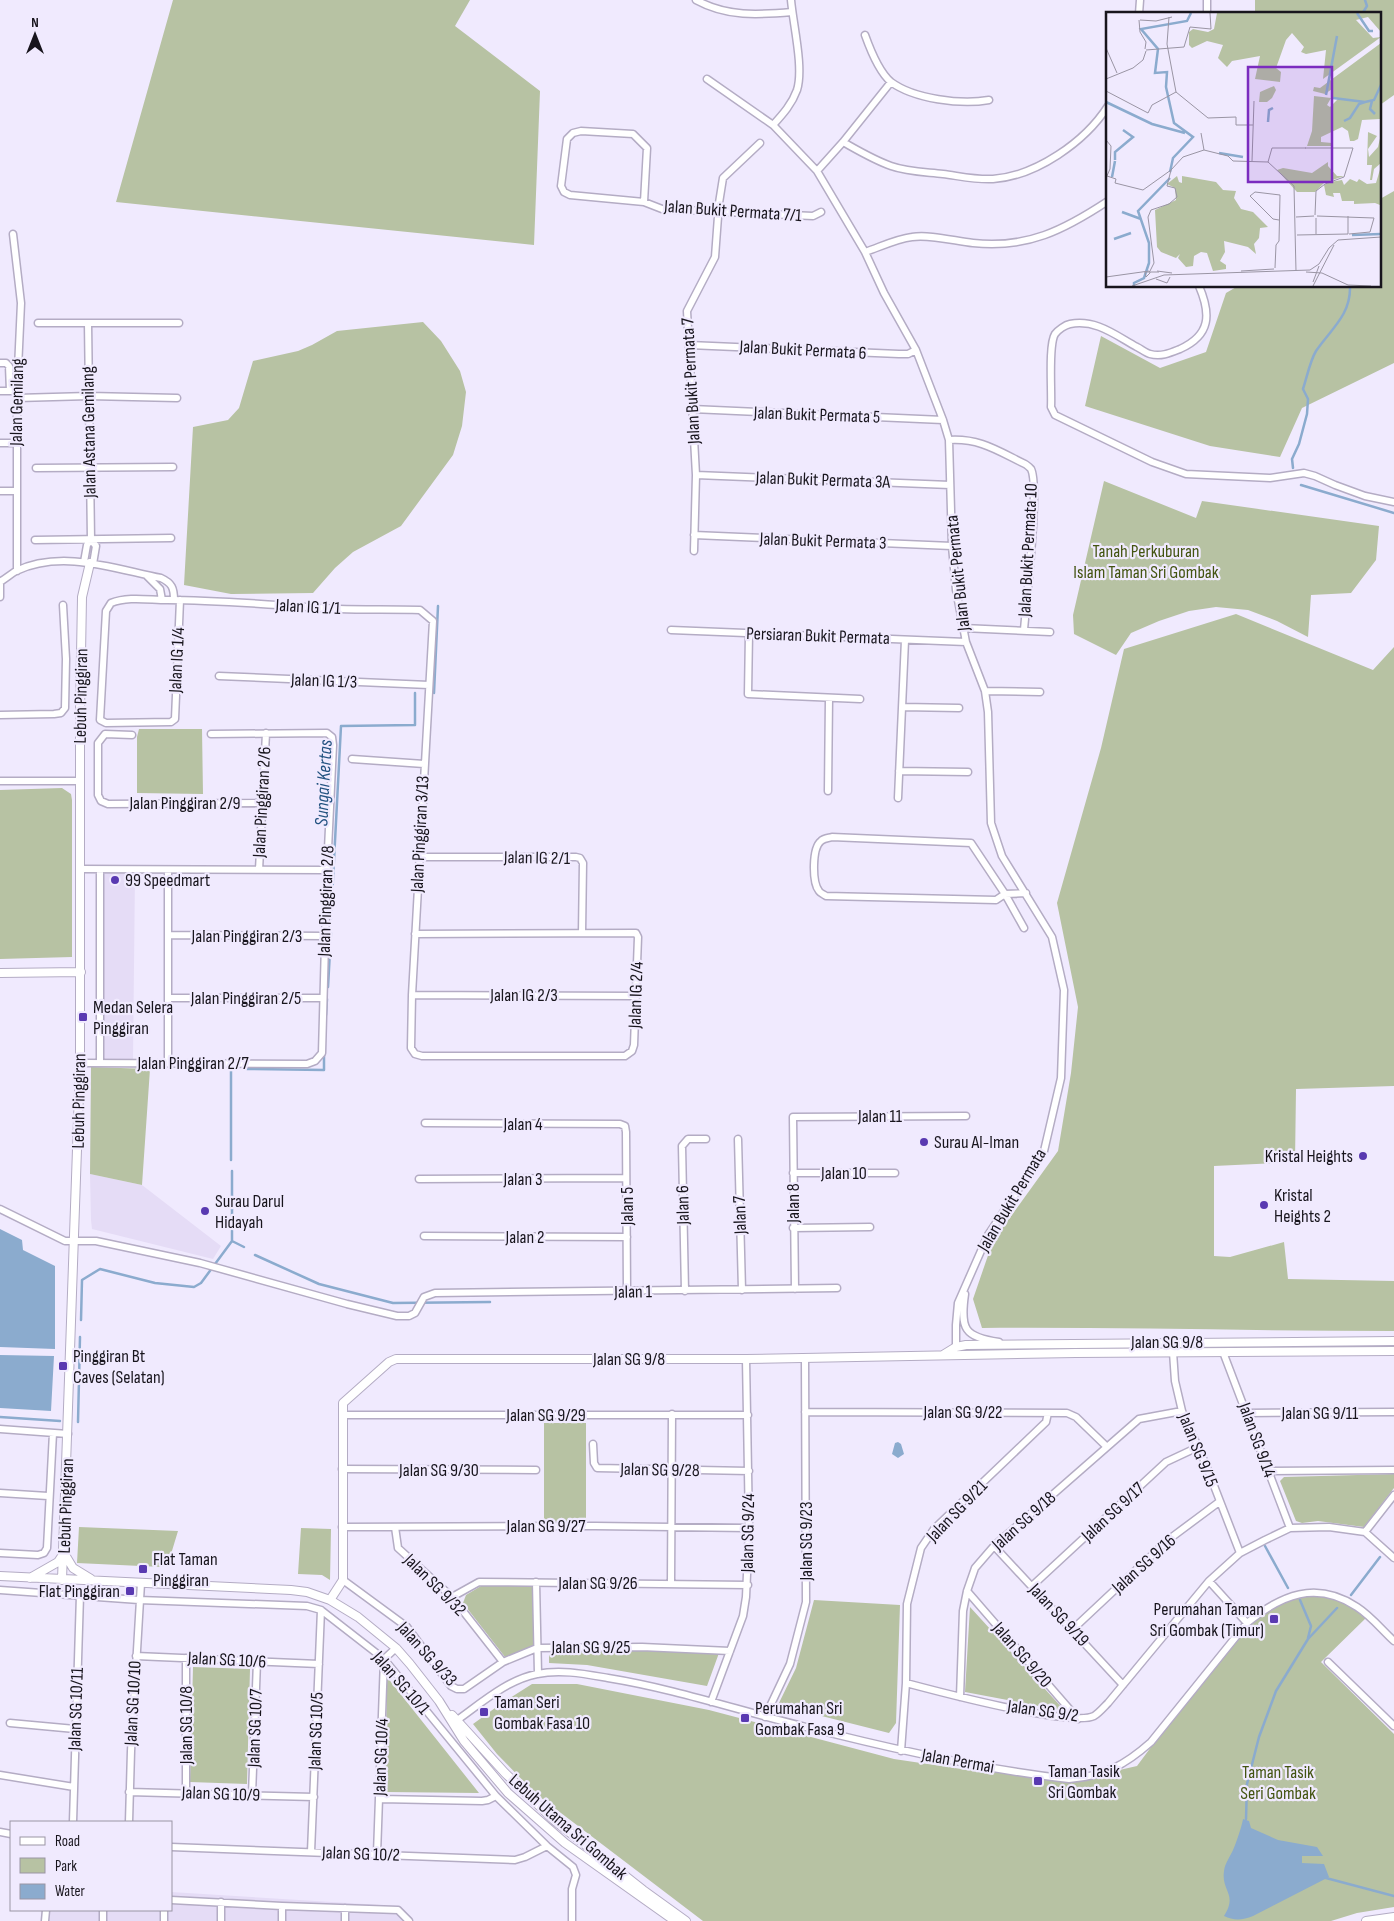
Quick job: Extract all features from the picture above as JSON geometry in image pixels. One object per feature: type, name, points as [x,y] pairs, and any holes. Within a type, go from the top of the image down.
[{"type":"street","points":[[696,0],[732,14],[756,16],[792,12]]},
{"type":"street","points":[[773,125],[790,106],[798,88],[799,70],[791,0]]},
{"type":"street","points":[[864,35],[872,55],[891,82],[910,91],[941,100],[972,103],[989,100]]},
{"type":"street","name":"Jalan Bukit Permata","points":[[707,79],[773,125],[817,171],[864,252],[884,293],[916,350],[943,420],[948,440],[952,546],[956,590],[966,642],[985,691],[988,712],[992,823],[1002,856],[1052,937],[1064,990],[1061,1078],[1044,1152],[988,1235],[956,1312],[956,1347]]},
{"type":"street","points":[[817,171],[891,82]]},
{"type":"street","points":[[843,142],[875,160],[907,170],[993,179],[1030,169],[1054,158],[1078,140],[1106,109]]},
{"type":"street","name":"Jalan Bukit Permata 7/1","points":[[644,202],[647,148],[633,134],[581,131],[573,133],[567,139],[561,186],[564,192],[570,195],[644,202],[662,208],[719,212],[813,216],[821,212]]},
{"type":"street","name":"Jalan Bukit Permata 7","points":[[694,551],[696,475],[687,311],[714,257],[723,178],[760,143]]},
{"type":"street","points":[[864,252],[912,236],[988,244],[1027,241],[1077,222],[1106,202]]},
{"type":"street","name":"Jalan Gemilang","points":[[12,234],[21,303],[14,393],[17,443],[16,571]]},
{"type":"street","points":[[1200,288],[1206,307],[1206,322],[1199,337],[1183,347],[1166,354],[1150,354],[1097,325],[1082,322],[1066,325],[1055,334],[1052,344],[1052,407],[1055,416],[1152,462],[1186,474],[1270,478],[1304,473],[1365,496],[1394,502]]},
{"type":"street","points":[[38,323],[179,323]]},
{"type":"street","name":"Jalan Astana Gemilang","points":[[88,323],[91,540],[88,545],[89,563]]},
{"type":"street","name":"Jalan Bukit Permata 6","points":[[689,345],[899,354],[908,354],[916,350]]},
{"type":"street","points":[[0,363],[6,363],[9,366],[14,393]]},
{"type":"street","points":[[0,391],[177,398]]},
{"type":"street","name":"Jalan Bukit Permata 5","points":[[692,409],[943,420]]},
{"type":"street","name":"Jalan Bukit Permata 10","points":[[948,440],[978,441],[1025,464],[1031,469],[1033,479],[1033,513],[1024,630]]},
{"type":"street","points":[[0,443],[17,443]]},
{"type":"street","points":[[36,468],[173,467]]},
{"type":"street","name":"Jalan Bukit Permata 3A","points":[[696,475],[950,485]]},
{"type":"street","points":[[0,491],[17,491]]},
{"type":"street","name":"Jalan Bukit Permata 3","points":[[694,535],[952,546]]},
{"type":"street","points":[[35,540],[171,538]]},
{"type":"street","points":[[0,597],[0,582],[16,571],[50,561],[89,563],[169,582],[174,589],[177,600]]},
{"type":"street","name":"Lebuh Pinggiran","points":[[62,1580],[80,1063],[82,597],[89,563]]},
{"type":"street","points":[[146,575],[160,589],[162,600]]},
{"type":"street","name":"Jalan IG 1/1","points":[[175,719],[171,722],[106,723],[100,720],[106,611],[111,603],[119,599],[226,601],[342,609],[420,610],[433,621]]},
{"type":"street","name":"Jalan IG 1/4","points":[[175,719],[177,600]]},
{"type":"street","points":[[0,715],[54,714],[61,713],[65,708],[66,659],[63,605]]},
{"type":"street","name":"Jalan Pinggiran 3/13","points":[[411,1048],[419,858],[433,621]]},
{"type":"street","points":[[963,628],[1050,632]]},
{"type":"street","name":"Persiaran Bukit Permata","points":[[670,630],[966,642]]},
{"type":"street","points":[[749,633],[748,694],[860,700]]},
{"type":"street","points":[[898,798],[905,640]]},
{"type":"street","name":"Jalan IG 1/3","points":[[219,676],[429,685]]},
{"type":"street","points":[[985,691],[1040,692]]},
{"type":"street","points":[[828,791],[829,698]]},
{"type":"street","points":[[902,707],[959,708]]},
{"type":"street","points":[[211,734],[266,733]]},
{"type":"street","name":"Jalan Pinggiran 2/8","points":[[266,733],[327,733],[332,737],[334,745],[327,870],[322,1053],[316,1061],[307,1064]]},
{"type":"street","name":"Jalan Pinggiran 2/6","points":[[259,870],[266,733]]},
{"type":"street","name":"Jalan Pinggiran 2/9","points":[[132,735],[106,734],[98,743],[98,795],[101,801],[108,804],[262,803]]},
{"type":"street","points":[[352,759],[424,764]]},
{"type":"street","points":[[899,771],[968,772]]},
{"type":"street","points":[[0,781],[80,781]]},
{"type":"street","points":[[1024,928],[1004,894],[971,843],[832,837],[820,841],[816,847],[814,866],[816,884],[820,892],[826,896],[996,900],[1004,894],[1026,894]]},
{"type":"street","name":"Jalan IG 2/1","points":[[419,858],[580,858],[583,863],[582,933]]},
{"type":"street","points":[[80,869],[327,870]]},
{"type":"street","points":[[100,870],[100,1063]]},
{"type":"street","points":[[168,870],[168,1063]]},
{"type":"street","name":"Jalan IG 2/4","points":[[411,1048],[414,1054],[422,1056],[625,1056],[632,1052],[634,1045],[638,937],[636,933],[416,934]]},
{"type":"street","name":"Jalan Pinggiran 2/3","points":[[169,935],[325,936]]},
{"type":"street","points":[[0,972],[81,972]]},
{"type":"street","name":"Jalan IG 2/3","points":[[412,995],[636,996]]},
{"type":"street","name":"Jalan Pinggiran 2/5","points":[[169,998],[323,998]]},
{"type":"street","name":"Jalan Pinggiran 2/7","points":[[80,1063],[307,1064]]},
{"type":"street","name":"Jalan 11","points":[[793,1117],[966,1116]]},
{"type":"street","name":"Jalan 8","points":[[793,1117],[795,1289]]},
{"type":"street","name":"Jalan 4","points":[[425,1123],[620,1124]]},
{"type":"street","name":"Jalan 5","points":[[620,1124],[625,1126],[626,1132],[628,1292]]},
{"type":"street","name":"Jalan 6","points":[[685,1291],[682,1146],[688,1140],[706,1139]]},
{"type":"street","name":"Jalan 7","points":[[738,1139],[742,1290]]},
{"type":"street","name":"Jalan 10","points":[[793,1173],[895,1173]]},
{"type":"street","name":"Jalan 3","points":[[419,1179],[626,1178]]},
{"type":"street","points":[[0,1209],[65,1241],[75,1242]]},
{"type":"street","points":[[793,1228],[870,1227]]},
{"type":"street","name":"Jalan 2","points":[[424,1236],[627,1237]]},
{"type":"street","name":"Jalan 1","points":[[75,1242],[96,1241],[200,1263],[397,1316],[409,1316],[418,1310],[426,1296],[837,1288]]},
{"type":"street","name":"Jalan Bukit Permata","points":[[966,1285],[963,1318],[970,1333],[979,1339],[1016,1344]]},
{"type":"street","name":"Jalan SG 9/8","points":[[943,1355],[956,1347],[966,1345],[1394,1341]]},
{"type":"street","name":"Jalan SG 9/15","points":[[1170,1342],[1173,1352],[1175,1382],[1182,1411],[1240,1554]]},
{"type":"street","points":[[956,1347],[966,1355]]},
{"type":"street","name":"Jalan SG 9/8","points":[[343,1415],[344,1403],[389,1362],[396,1359],[746,1359],[1173,1352],[1394,1351]]},
{"type":"street","name":"Jalan SG 9/14","points":[[1223,1352],[1290,1528]]},
{"type":"street","name":"Jalan SG 9/23","points":[[765,1717],[790,1664],[806,1602],[805,1358]]},
{"type":"street","name":"Jalan SG 9/24","points":[[711,1702],[743,1616],[748,1585],[749,1471],[746,1359]]},
{"type":"street","name":"Jalan SG 9/18","points":[[960,1697],[963,1611],[967,1591],[975,1568],[994,1546],[1138,1419],[1182,1411]]},
{"type":"street","name":"Jalan SG 9/22","points":[[805,1412],[1066,1412],[1076,1417],[1107,1447]]},
{"type":"street","name":"Jalan SG 9/21","points":[[902,1750],[906,1683],[907,1604],[921,1548],[934,1529],[1046,1422],[1048,1412]]},
{"type":"street","name":"Jalan SG 9/11","points":[[1247,1413],[1394,1412]]},
{"type":"street","points":[[671,1583],[672,1414]]},
{"type":"street","points":[[330,1600],[343,1580],[343,1415]]},
{"type":"street","name":"Jalan SG 9/29","points":[[343,1415],[748,1415]]},
{"type":"street","points":[[0,1429],[68,1434]]},
{"type":"street","points":[[0,1554],[38,1555],[44,1553],[47,1548],[52,1433]]},
{"type":"street","name":"Jalan SG 9/28","points":[[593,1444],[594,1463],[597,1468],[749,1471]]},
{"type":"street","name":"Jalan SG 9/17","points":[[1032,1586],[1166,1462],[1198,1447]]},
{"type":"street","name":"Jalan SG 9/30","points":[[342,1469],[536,1470]]},
{"type":"street","points":[[1268,1471],[1394,1470]]},
{"type":"street","points":[[0,1493],[48,1496]]},
{"type":"street","points":[[1394,1495],[1365,1532],[1394,1558]]},
{"type":"street","name":"Jalan SG 9/16","points":[[1073,1629],[1168,1540],[1219,1502]]},
{"type":"street","name":"Jalan SG 9/27","points":[[342,1527],[749,1528]]},
{"type":"street","name":"Jalan SG 9/32","points":[[395,1527],[398,1548],[452,1597],[503,1662]]},
{"type":"street","name":"Jalan SG 9/2","points":[[906,1683],[998,1705],[1078,1719],[1094,1716],[1108,1703],[1209,1582],[1240,1554],[1290,1528],[1329,1527],[1365,1532]]},
{"type":"street","name":"Jalan SG 9/19","points":[[994,1546],[1123,1685]]},
{"type":"street","points":[[29,1578],[58,1562],[64,1554],[73,1568],[92,1580]]},
{"type":"street","name":"Lebuh Utama Sri Gombak","points":[[0,1576],[298,1591],[330,1600],[358,1618],[396,1648],[455,1721],[554,1820],[643,1890],[686,1921]]},
{"type":"street","name":"Jalan SG 9/33","points":[[343,1580],[407,1627],[451,1686],[464,1690]]},
{"type":"street","name":"Jalan SG 9/26","points":[[452,1597],[479,1582],[748,1585]]},
{"type":"street","points":[[536,1582],[538,1674]]},
{"type":"street","points":[[1209,1582],[1247,1623]]},
{"type":"street","name":"Jalan SG 10/10","points":[[129,1821],[140,1583]]},
{"type":"street","name":"Jalan SG 10/1","points":[[0,1590],[139,1600],[307,1606],[322,1610],[384,1659],[496,1796],[547,1846],[573,1867],[576,1876],[572,1889],[572,1921]]},
{"type":"street","name":"Jalan SG 9/20","points":[[967,1591],[1078,1719]]},
{"type":"street","name":"Jalan Permai","points":[[455,1721],[510,1683],[538,1674],[556,1672],[580,1674],[671,1690],[765,1717],[902,1750],[1069,1779],[1096,1775],[1132,1759],[1151,1742],[1247,1623],[1267,1608],[1288,1596],[1306,1593],[1323,1594],[1347,1601],[1357,1607],[1394,1641]]},
{"type":"street","name":"Jalan SG 10/11","points":[[72,1821],[80,1595]]},
{"type":"street","name":"Jalan SG 10/5","points":[[311,1852],[322,1610]]},
{"type":"street","name":"Jalan SG 9/25","points":[[464,1690],[503,1662],[537,1648],[642,1647],[730,1651]]},
{"type":"street","points":[[384,1659],[396,1648]]},
{"type":"street","name":"Jalan SG 10/6","points":[[136,1656],[319,1664]]},
{"type":"street","name":"Jalan SG 10/8","points":[[186,1658],[186,1793]]},
{"type":"street","name":"Jalan SG 10/4","points":[[378,1854],[384,1659]]},
{"type":"street","name":"Jalan SG 10/7","points":[[252,1795],[257,1661]]},
{"type":"street","points":[[1328,1662],[1394,1726]]},
{"type":"street","name":"Lebuh Utama Sri Gombak","points":[[455,1721],[464,1741],[508,1793],[565,1843],[675,1921]]},
{"type":"street","points":[[10,1722],[75,1729]]},
{"type":"street","points":[[0,1775],[74,1787]]},
{"type":"street","name":"Jalan SG 10/9","points":[[129,1792],[314,1798]]},
{"type":"street","points":[[380,1799],[482,1801],[496,1796]]},
{"type":"street","name":"Jalan SG 10/2","points":[[172,1847],[514,1860],[525,1857],[547,1846]]},
{"type":"street","points":[[172,1900],[398,1910],[408,1920]]},
{"type":"street","points":[[221,1902],[221,1921]]},
{"type":"street","points":[[282,1906],[282,1921]]},
{"type":"street","points":[[345,1908],[345,1921]]},
{"type":"street","points":[[1366,1921],[1394,1917]]},
{"type":"shaded area","points":[[103,872],[135,873],[133,1060],[103,1060]]},
{"type":"shaded area","points":[[90,1174],[142,1185],[221,1246],[213,1259],[92,1229]]},
{"type":"shaded area","points":[[172,1892],[397,1906],[414,1921],[42,1921],[42,1911],[172,1911]]},
{"type":"green space","points":[[173,0],[470,0],[455,26],[540,91],[534,245],[116,202]]},
{"type":"green space","points":[[1255,0],[1394,0],[1394,95],[1382,104],[1382,12],[1255,12]]},
{"type":"green space","points":[[1394,191],[1394,363],[1302,408],[1280,457],[1210,446],[1085,406],[1101,336],[1160,368],[1206,352],[1226,293],[1235,288],[1382,288],[1382,198]]},
{"type":"green space","points":[[423,322],[441,341],[460,371],[466,392],[462,426],[453,455],[401,526],[353,552],[335,568],[313,593],[231,594],[184,585],[193,427],[228,420],[239,408],[253,361],[298,351],[337,331]]},
{"type":"green space","name":"Tanah Perkuburan Islam Taman Sri Gombak","points":[[1104,481],[1196,518],[1202,501],[1379,526],[1376,560],[1351,593],[1311,595],[1308,637],[1277,621],[1248,610],[1216,607],[1189,611],[1131,633],[1116,655],[1074,634],[1073,615]]},
{"type":"green space","points":[[1236,614],[1373,670],[1394,647],[1394,1086],[1296,1089],[1295,1162],[1214,1166],[1214,1256],[1230,1257],[1284,1242],[1288,1279],[1394,1281],[1394,1331],[982,1328],[973,1299],[993,1241],[1058,1151],[1071,1073],[1078,1007],[1057,903],[1101,748],[1124,649]]},
{"type":"green space","points":[[139,729],[202,729],[203,794],[137,793],[137,737]]},
{"type":"green space","points":[[62,788],[71,794],[72,800],[72,957],[0,959],[0,790]]},
{"type":"green space","points":[[91,1067],[150,1069],[142,1185],[90,1174]]},
{"type":"green space","points":[[544,1423],[586,1423],[586,1522],[544,1522]]},
{"type":"green space","points":[[1394,1474],[1394,1488],[1364,1527],[1318,1521],[1302,1523],[1296,1521],[1280,1481],[1284,1477]]},
{"type":"green space","points":[[79,1527],[178,1531],[168,1564],[162,1567],[77,1563]]},
{"type":"green space","points":[[301,1528],[331,1529],[330,1580],[322,1575],[298,1574]]},
{"type":"green space","points":[[481,1586],[533,1586],[534,1647],[505,1657],[463,1603],[466,1595]]},
{"type":"green space","name":"Taman Tasik Seri Gombak","points":[[1329,1595],[1368,1616],[1321,1662],[1394,1734],[1394,1907],[1357,1913],[1331,1921],[703,1921],[536,1794],[497,1754],[473,1724],[532,1684],[577,1684],[709,1710],[894,1759],[988,1773],[990,1768],[1071,1781],[1137,1766],[1212,1665],[1249,1624],[1290,1596]]},
{"type":"green space","points":[[814,1600],[900,1605],[896,1723],[889,1733],[778,1705],[796,1668]]},
{"type":"green space","points":[[970,1607],[1065,1711],[965,1692]]},
{"type":"green space","points":[[567,1650],[667,1650],[719,1653],[707,1686],[587,1665],[549,1663],[549,1655]]},
{"type":"green space","points":[[193,1667],[250,1669],[247,1784],[190,1782]]},
{"type":"green space","points":[[387,1677],[479,1793],[385,1792]]},
{"type":"water","points":[[0,1229],[22,1240],[23,1250],[55,1266],[55,1349],[0,1347]]},
{"type":"water","points":[[0,1355],[54,1356],[51,1411],[0,1408]]},
{"type":"water","points":[[895,1443],[901,1444],[904,1454],[898,1458],[892,1454]]},
{"type":"water","points":[[1243,1819],[1249,1821],[1251,1828],[1278,1840],[1317,1847],[1323,1856],[1302,1856],[1302,1863],[1324,1864],[1329,1877],[1253,1916],[1231,1919],[1224,1916],[1229,1902],[1224,1878],[1225,1868],[1236,1843]]},
{"type":"waterway","points":[[1363,12],[1367,6],[1365,0]]},
{"type":"waterway","points":[[1293,468],[1292,459],[1299,444],[1307,414],[1308,399],[1303,389],[1310,364],[1316,351],[1344,314],[1350,288]]},
{"type":"waterway","points":[[1301,485],[1394,513]]},
{"type":"waterway","name":"Sungai Kertas","points":[[434,693],[438,606]]},
{"type":"waterway","name":"Sungai Kertas","points":[[331,918],[341,726],[415,725],[415,693]]},
{"type":"waterway","points":[[328,987],[331,933]]},
{"type":"waterway","name":"Sungai Kertas","points":[[326,1015],[327,999]]},
{"type":"waterway","name":"Sungai Kertas","points":[[247,1069],[324,1070],[324,1053]]},
{"type":"waterway","name":"Sungai Kertas","points":[[231,1069],[231,1160]]},
{"type":"waterway","name":"Sungai Kertas","points":[[81,1320],[82,1280],[100,1269],[155,1283],[194,1287],[201,1283],[232,1241],[232,1171]]},
{"type":"waterway","points":[[232,1241],[244,1247]]},
{"type":"waterway","points":[[255,1255],[319,1284],[393,1303],[490,1302]]},
{"type":"waterway","name":"Sungai Kertas","points":[[78,1422],[80,1337]]},
{"type":"waterway","name":"Sungai Kertas","points":[[0,1417],[60,1421]]},
{"type":"waterway","points":[[1265,1546],[1288,1588]]},
{"type":"waterway","points":[[1351,1595],[1380,1557]]},
{"type":"waterway","points":[[1300,1600],[1311,1626],[1308,1638]]},
{"type":"waterway","points":[[1246,1819],[1247,1784],[1259,1737],[1276,1691],[1308,1639],[1337,1608]]},
{"type":"waterway","points":[[1326,1878],[1394,1896]]},
{"type":"place","name":"99 Speedmart","points":[[115,880]]},
{"type":"place","name":"Medan Selera Pinggiran","points":[[83,1017]]},
{"type":"place","name":"Surau Al-Iman","points":[[924,1142]]},
{"type":"place","name":"Kristal Heights","points":[[1363,1156]]},
{"type":"place","name":"Kristal Heights 2","points":[[1264,1205]]},
{"type":"place","name":"Surau Darul Hidayah","points":[[205,1211]]},
{"type":"place","name":"Pinggiran Bt Caves (Selatan)","points":[[63,1366]]},
{"type":"place","name":"Flat Taman Pinggiran","points":[[143,1569]]},
{"type":"place","name":"Flat Pinggiran","points":[[130,1591]]},
{"type":"place","name":"Perumahan Taman Sri Gombak (Timur)","points":[[1274,1619]]},
{"type":"place","name":"Taman Seri Gombak Fasa 10","points":[[484,1712]]},
{"type":"place","name":"Perumahan Sri Gombak Fasa 9","points":[[745,1718]]},
{"type":"place","name":"Taman Tasik Sri Gombak","points":[[1038,1781]]}]
